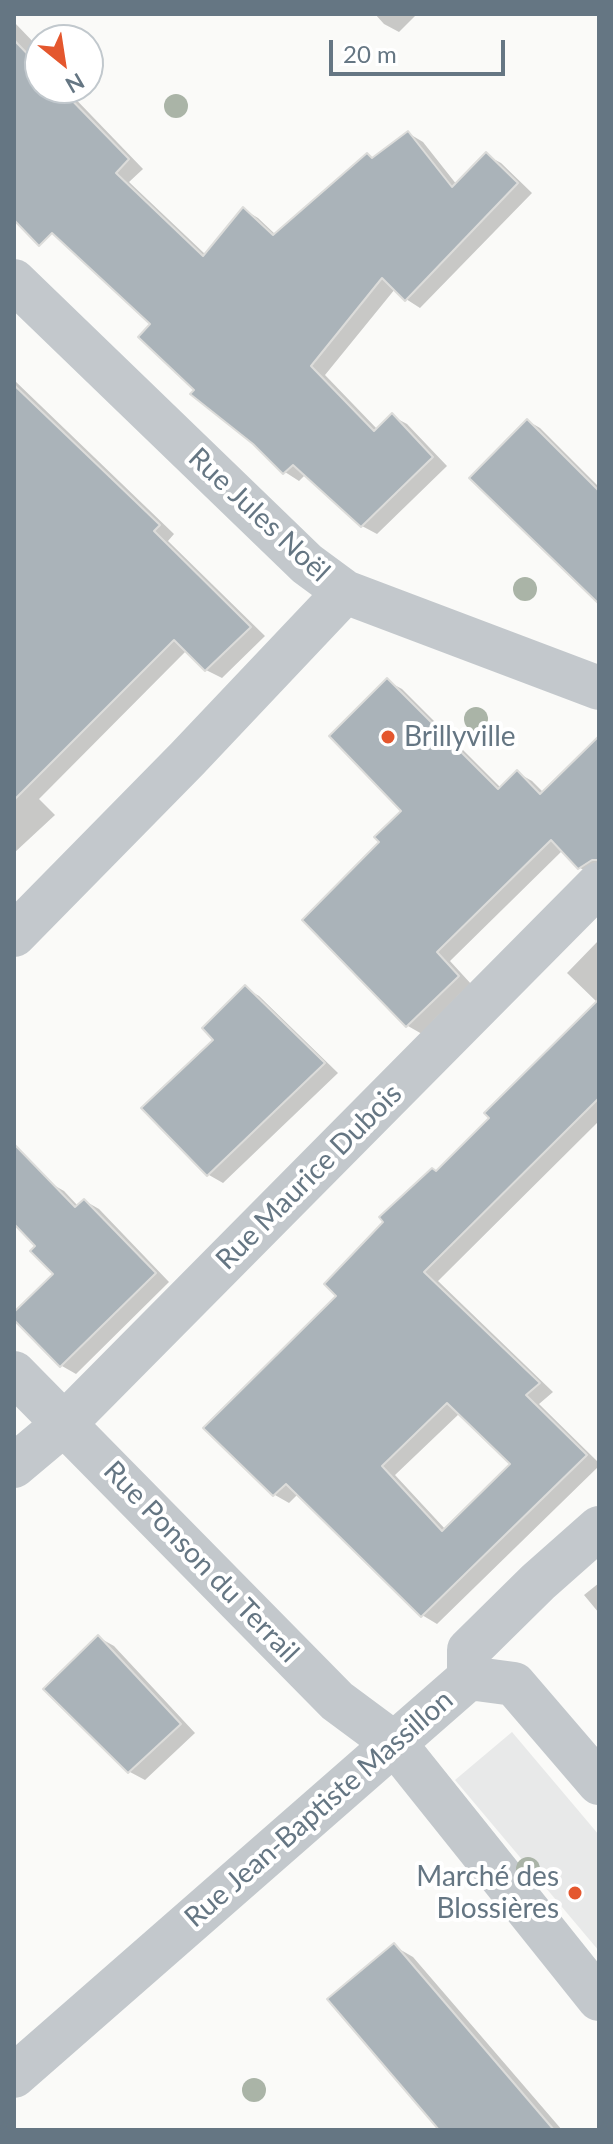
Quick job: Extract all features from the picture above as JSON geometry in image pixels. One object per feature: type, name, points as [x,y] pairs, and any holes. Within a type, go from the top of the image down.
[{"type":"street","name":"Rue Jules Noël","points":[[14,281],[307,564],[345,592],[599,688]]},
{"type":"street","points":[[14,935],[345,592]]},
{"type":"street","name":"Rue Maurice Dubois","points":[[14,1466],[64,1424],[599,884]]},
{"type":"street","name":"Rue Ponson du Terrail","points":[[14,1373],[337,1701],[395,1744],[599,1999]]},
{"type":"street","name":"Rue Jean-Baptiste Massillon","points":[[14,2076],[469,1678],[469,1650],[599,1528]]},
{"type":"street","points":[[469,1678],[514,1684],[599,1783]]},
{"type":"shaded area","name":"Marché des Blossières","points":[[512,1732],[599,1835],[599,1951],[455,1780]]},
{"type":"building","points":[[14,40],[24,50],[24,104],[76,104],[129,159],[116,173],[203,256],[243,207],[273,235],[367,153],[372,158],[408,131],[452,187],[486,152],[518,183],[405,301],[382,278],[311,366],[374,431],[392,413],[433,457],[361,527],[293,465],[283,474],[253,444],[190,394],[194,390],[138,337],[150,324],[52,233],[39,246],[14,220]]},
{"type":"building","points":[[14,385],[160,525],[154,531],[251,627],[205,671],[174,640],[14,800]]},
{"type":"building","points":[[527,419],[599,491],[599,604],[469,478]]},
{"type":"building","points":[[387,678],[498,789],[517,770],[540,794],[599,736],[599,860],[592,860],[578,869],[551,840],[437,952],[459,976],[406,1027],[302,920],[379,842],[374,837],[401,811],[329,736]]},
{"type":"building","points":[[245,985],[325,1063],[207,1176],[141,1108],[213,1040],[202,1028]]},
{"type":"building","points":[[599,999],[599,1098],[424,1272],[540,1383],[526,1395],[587,1455],[421,1617],[286,1484],[273,1496],[203,1428],[336,1296],[324,1284],[383,1222],[379,1217],[432,1168],[436,1171],[489,1118],[484,1113]],"holes":[[[447,1403],[510,1464],[442,1531],[382,1466]]]},
{"type":"building","points":[[14,1144],[75,1207],[84,1199],[156,1273],[60,1367],[14,1320],[14,1312],[53,1274],[30,1251],[35,1246],[14,1224]]},
{"type":"building","points":[[98,1635],[181,1724],[128,1773],[43,1689]]},
{"type":"building","points":[[394,1943],[554,2130],[439,2130],[327,1999]]},
{"type":"place","name":"Brillyville","points":[[388,737]]},
{"type":"place","name":"Marché des Blossières","points":[[575,1893]]}]
